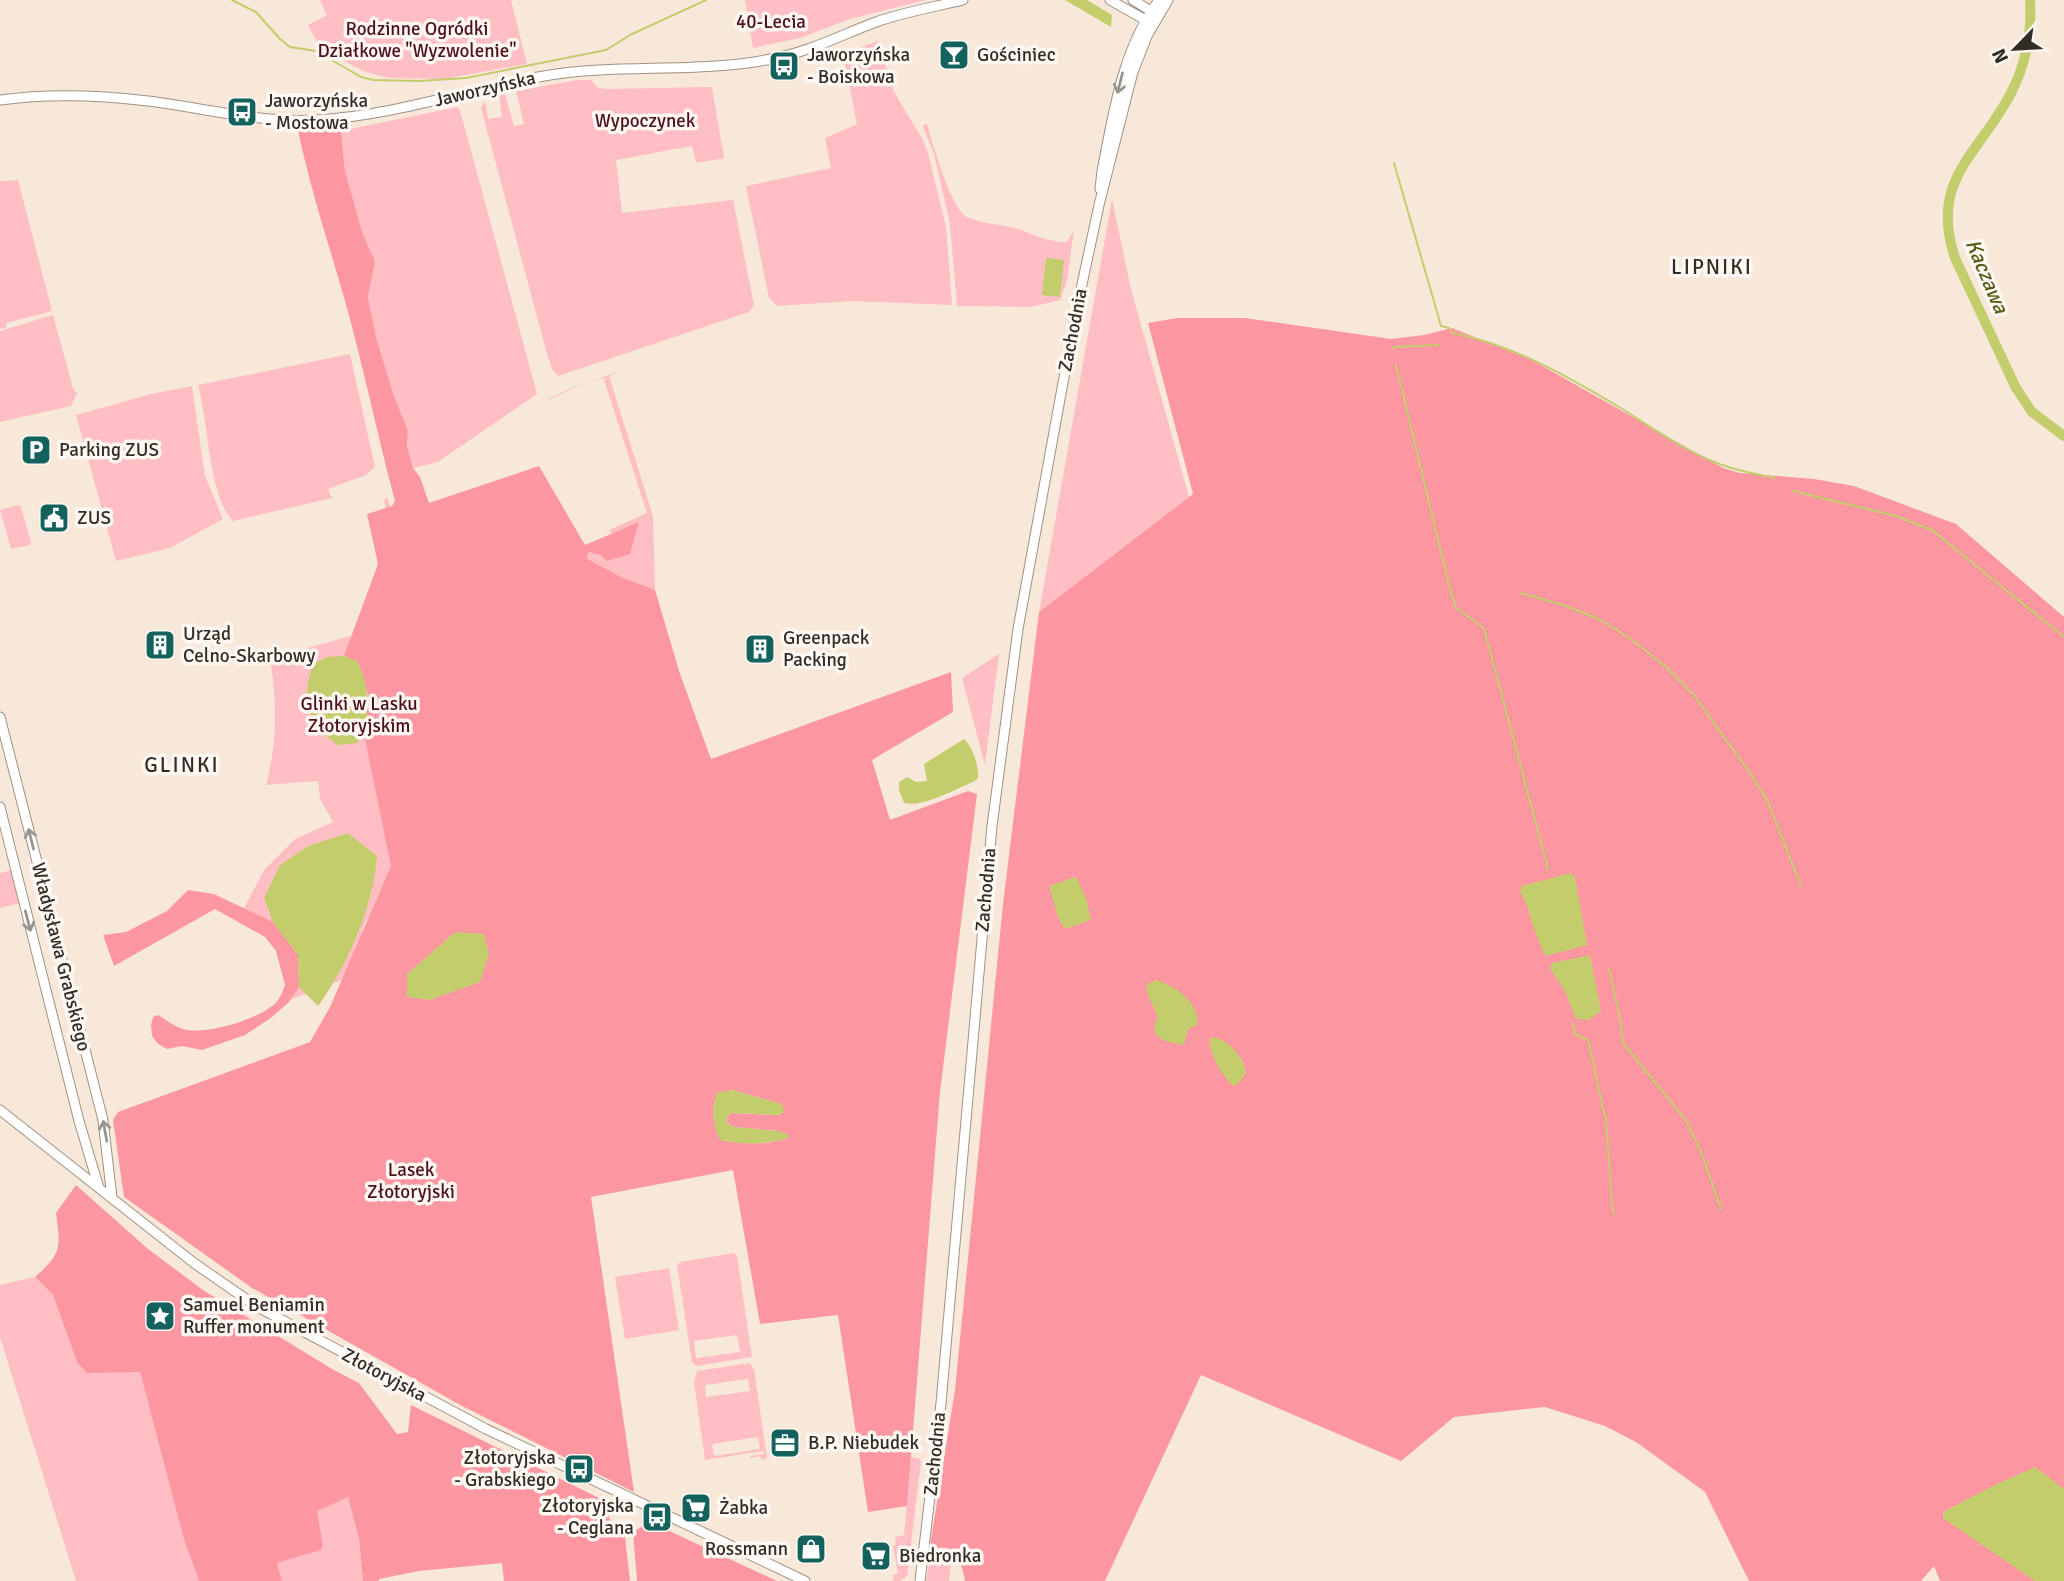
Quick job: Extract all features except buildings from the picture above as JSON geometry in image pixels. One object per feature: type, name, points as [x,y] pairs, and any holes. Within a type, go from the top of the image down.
[{"type":"street","name":"Jaworzyńska","points":[[0,100],[59,95],[97,96],[148,101],[259,119],[302,121],[350,117],[416,106],[488,87],[554,74],[600,69],[702,67],[772,59],[823,45],[877,22],[963,0]]},
{"type":"street","points":[[1110,0],[1152,18]]},
{"type":"street","points":[[1133,0],[1152,18]]},
{"type":"street","points":[[1152,18],[1158,0]]},
{"type":"street","points":[[1152,18],[1168,0]]},
{"type":"street","name":"Zachodnia","points":[[919,1581],[941,1403],[992,826],[1009,690],[1075,317],[1099,205],[1133,72],[1152,18]]},
{"type":"street","name":"Władysława Grabskiego","points":[[0,717],[103,1120],[112,1198]]},
{"type":"street","name":"Władysława Grabskiego","points":[[0,807],[100,1189]]},
{"type":"street","name":"Złotoryjska","points":[[0,1110],[194,1264],[256,1306],[486,1429],[805,1581]]},
{"type":"street","points":[[69,1165],[80,1162],[89,1154]]},
{"type":"green space","name":"Rodzinne Ogródki Działkowe \"Wyzwolenie\"","points":[[320,0],[511,0],[527,64],[443,79],[389,78],[365,72],[320,48],[308,25],[327,15]]},
{"type":"green space","name":"40-Lecia","points":[[745,0],[926,0],[850,19],[800,38],[753,48]]},
{"type":"green space","points":[[878,41],[894,92],[928,153],[946,227],[952,305],[852,301],[777,306],[769,298],[746,186],[831,168],[825,138],[857,124],[843,54]]},
{"type":"green space","name":"Wypoczynek","points":[[591,80],[597,87],[604,89],[712,87],[724,158],[696,163],[692,146],[616,160],[622,213],[733,200],[754,305],[749,312],[558,376],[552,369],[547,354],[481,108],[485,101],[488,119],[502,117],[499,95],[505,94],[514,126],[524,124],[516,91]]},
{"type":"green space","points":[[457,107],[537,394],[438,462],[413,468],[407,446],[408,431],[376,337],[368,297],[375,261],[363,235],[345,171],[341,131]]},
{"type":"green space","points":[[927,124],[949,189],[967,217],[1060,242],[1067,242],[1074,230],[1067,281],[1060,300],[1032,307],[957,306],[950,224],[934,154],[923,127]]},
{"type":"green space","name":"Lasek Złotoryjski","points":[[298,130],[341,131],[345,171],[363,235],[375,261],[368,297],[376,337],[408,431],[407,446],[413,468],[420,477],[429,503],[539,466],[585,545],[639,522],[630,554],[607,561],[600,555],[589,552],[586,558],[621,577],[655,590],[680,674],[711,759],[951,672],[953,712],[872,760],[890,820],[968,791],[977,794],[940,1092],[907,1506],[868,1512],[838,1315],[760,1324],[733,1170],[591,1197],[634,1492],[462,1406],[252,1288],[124,1197],[113,1120],[118,1112],[310,1042],[330,1007],[391,866],[364,734],[368,694],[357,661],[344,656],[378,564],[367,514],[392,506],[395,501],[350,319]],"holes":[[[732,1090],[781,1104],[779,1115],[731,1113],[727,1116],[727,1123],[734,1127],[778,1131],[787,1138],[774,1141],[748,1141],[714,1119]]]},
{"type":"green space","points":[[18,180],[52,311],[6,323],[7,327],[0,329],[0,181]]},
{"type":"green space","points":[[1112,199],[1131,289],[1189,497],[1039,612]]},
{"type":"green space","points":[[53,315],[73,388],[77,393],[71,406],[0,422],[0,331]]},
{"type":"green space","points":[[1177,318],[1245,318],[1391,339],[1452,328],[1532,360],[1723,468],[1740,473],[1814,479],[1854,486],[1956,524],[2064,617],[2064,1581],[1940,1581],[1934,1566],[1921,1581],[1749,1581],[1705,1492],[1636,1442],[1605,1426],[1545,1407],[1454,1417],[1401,1461],[1201,1375],[1105,1581],[965,1581],[955,1554],[944,1548],[929,1552],[955,1390],[1003,904],[1039,612],[1193,494],[1148,323]]},
{"type":"green space","points":[[350,354],[375,467],[366,475],[328,489],[332,498],[233,521],[225,510],[214,477],[198,385]]},
{"type":"green space","points":[[620,371],[609,376],[653,516],[655,591],[586,558],[587,553],[593,553],[608,561],[639,522],[612,534],[609,530],[647,513],[604,380],[607,378],[593,380]]},
{"type":"green space","points":[[586,383],[549,400],[542,402]]},
{"type":"green space","points":[[192,386],[205,476],[223,519],[170,548],[116,561],[76,415],[151,394]]},
{"type":"green space","name":"Glinki w Lasku Złotoryjskim","points":[[387,497],[456,765],[364,925],[358,948],[363,972],[284,1002],[294,966],[281,941],[239,918],[264,870],[295,839],[333,822],[320,799],[318,781],[266,785],[273,751],[275,719],[269,652],[280,649],[290,653],[357,634],[394,539],[384,500]]},
{"type":"green space","points":[[18,505],[21,507],[31,542],[30,545],[11,549],[0,510]]},
{"type":"green space","points":[[999,654],[985,765],[962,678]]},
{"type":"green space","points":[[12,870],[20,903],[0,908],[0,873]]},
{"type":"green space","points":[[188,890],[214,894],[273,922],[298,955],[299,987],[289,1002],[245,1035],[202,1050],[182,1046],[167,1049],[158,1044],[152,1036],[153,1017],[158,1015],[187,1030],[209,1030],[236,1023],[271,1007],[285,985],[276,951],[265,937],[215,909],[114,966],[103,935],[126,932],[167,911]]},
{"type":"green space","points":[[76,1185],[148,1249],[203,1290],[359,1383],[397,1434],[408,1432],[411,1405],[608,1503],[609,1518],[625,1537],[630,1581],[504,1581],[502,1563],[419,1571],[379,1581],[363,1581],[359,1539],[348,1497],[317,1511],[323,1545],[321,1550],[277,1563],[282,1581],[199,1581],[184,1540],[140,1372],[87,1373],[77,1362],[53,1295],[35,1277],[51,1262],[58,1249],[56,1213]]},
{"type":"green space","points":[[734,1253],[737,1256],[752,1357],[697,1366],[692,1363],[677,1265],[680,1262]],"holes":[[[737,1335],[740,1352],[696,1358],[694,1341]]]},
{"type":"green space","points":[[669,1268],[679,1330],[625,1339],[615,1277]]},
{"type":"green space","points":[[35,1277],[53,1295],[77,1362],[140,1372],[184,1540],[199,1581],[76,1581],[0,1337],[0,1285]]},
{"type":"green space","points":[[750,1363],[754,1369],[767,1458],[762,1460],[760,1456],[750,1456],[764,1454],[763,1451],[705,1460],[694,1383],[697,1371]],"holes":[[[748,1379],[750,1391],[706,1397],[705,1385]],[[758,1437],[760,1449],[714,1456],[712,1444]]]},
{"type":"green space","points":[[911,1457],[920,1459],[921,1462],[907,1576],[900,1581],[891,1581],[894,1579],[893,1575],[898,1573],[893,1546],[896,1545],[895,1537],[904,1535]]},
{"type":"green space","points":[[348,1497],[359,1539],[363,1581],[282,1581],[277,1563],[321,1550],[323,1545],[317,1511],[319,1508]]},
{"type":"green space","points":[[650,1522],[777,1581],[637,1581],[633,1532]]},
{"type":"green space","points":[[941,1554],[951,1562],[949,1581],[926,1581],[930,1559]]},
{"type":"shaded area","points":[[1065,0],[1087,0],[1112,15],[1111,27]]},
{"type":"shaded area","points":[[1046,258],[1064,260],[1060,297],[1042,295]]},
{"type":"shaded area","points":[[344,656],[357,661],[368,702],[365,724],[357,743],[338,745],[313,719],[307,700],[307,689],[313,664],[327,657]]},
{"type":"shaded area","points":[[964,739],[975,757],[978,778],[929,800],[904,803],[899,782],[907,777],[916,782],[927,781],[924,764]]},
{"type":"shaded area","points":[[348,833],[377,856],[375,876],[349,954],[318,1006],[299,987],[298,955],[273,922],[264,898],[280,865],[308,846]]},
{"type":"shaded area","points":[[1570,873],[1575,877],[1587,945],[1545,956],[1520,891],[1522,886]]},
{"type":"shaded area","points":[[1076,877],[1086,898],[1091,920],[1065,929],[1058,917],[1049,886]]},
{"type":"shaded area","points":[[455,932],[484,934],[489,954],[480,982],[430,1000],[407,997],[407,974]]},
{"type":"shaded area","points":[[1590,955],[1601,1011],[1588,1020],[1576,1019],[1565,991],[1550,968],[1552,963]]},
{"type":"shaded area","points":[[1156,980],[1185,996],[1195,1010],[1197,1025],[1188,1029],[1184,1045],[1165,1040],[1156,1034],[1155,1024],[1158,1017],[1146,985]]},
{"type":"shaded area","points":[[1212,1037],[1224,1041],[1239,1055],[1246,1073],[1238,1084],[1233,1086],[1217,1065],[1210,1047],[1209,1040]]},
{"type":"shaded area","points":[[732,1090],[782,1104],[784,1112],[780,1115],[731,1113],[727,1116],[727,1123],[734,1127],[778,1131],[789,1135],[788,1138],[754,1144],[720,1140],[714,1117],[715,1099],[717,1093]]},
{"type":"shaded area","points":[[2035,1467],[2064,1489],[2064,1581],[2035,1581],[1943,1518],[1943,1512]]},
{"type":"waterway","points":[[232,0],[256,12],[290,47],[316,51],[361,77],[373,80],[419,81],[466,78],[606,50],[630,35],[706,0]]},
{"type":"waterway","name":"Kaczawa","points":[[2030,0],[2029,34],[2022,67],[2013,89],[1962,167],[1953,186],[1948,206],[1948,230],[1955,258],[2016,388],[2032,412],[2064,436]]},
{"type":"waterway","points":[[1394,163],[1441,326],[1449,328],[1453,333],[1497,345],[1539,363],[1708,459],[1735,469],[1774,478]]},
{"type":"waterway","points":[[1393,349],[1438,345]]},
{"type":"waterway","points":[[1396,365],[1456,608],[1484,628],[1548,869]]},
{"type":"waterway","points":[[1793,491],[1896,516],[1932,530],[2064,637]]},
{"type":"waterway","points":[[1521,593],[1601,620],[1631,639],[1666,667],[1693,694],[1768,802],[1801,886]]},
{"type":"waterway","points":[[1609,968],[1623,1043],[1685,1119],[1700,1149],[1721,1209]]},
{"type":"waterway","points":[[1573,1023],[1575,1034],[1588,1040],[1606,1121],[1613,1214]]},
{"type":"place","name":"Gościniec","points":[[954,55]]},
{"type":"place","name":"Jaworzyńska - Boiskowa","points":[[784,66]]},
{"type":"place","name":"Jaworzyńska - Mostowa","points":[[242,112]]},
{"type":"place","name":"Parking ZUS","points":[[36,450]]},
{"type":"place","name":"ZUS","points":[[54,518]]},
{"type":"place","name":"Urząd Celno-Skarbowy","points":[[160,645]]},
{"type":"place","name":"Greenpack Packing","points":[[760,649]]},
{"type":"place","name":"Samuel Beniamin Ruffer monument","points":[[160,1316]]},
{"type":"place","name":"B.P. Niebudek","points":[[785,1443]]},
{"type":"place","name":"Złotoryjska - Grabskiego","points":[[579,1469]]},
{"type":"place","name":"Żabka","points":[[696,1508]]},
{"type":"place","name":"Złotoryjska - Ceglana","points":[[657,1517]]},
{"type":"place","name":"Rossmann","points":[[811,1549]]},
{"type":"place","name":"Biedronka","points":[[876,1556]]},
{"type":"district","name":"LIPNIKI","points":[[1712,267]]},
{"type":"district","name":"GLINKI","points":[[182,765]]}]
